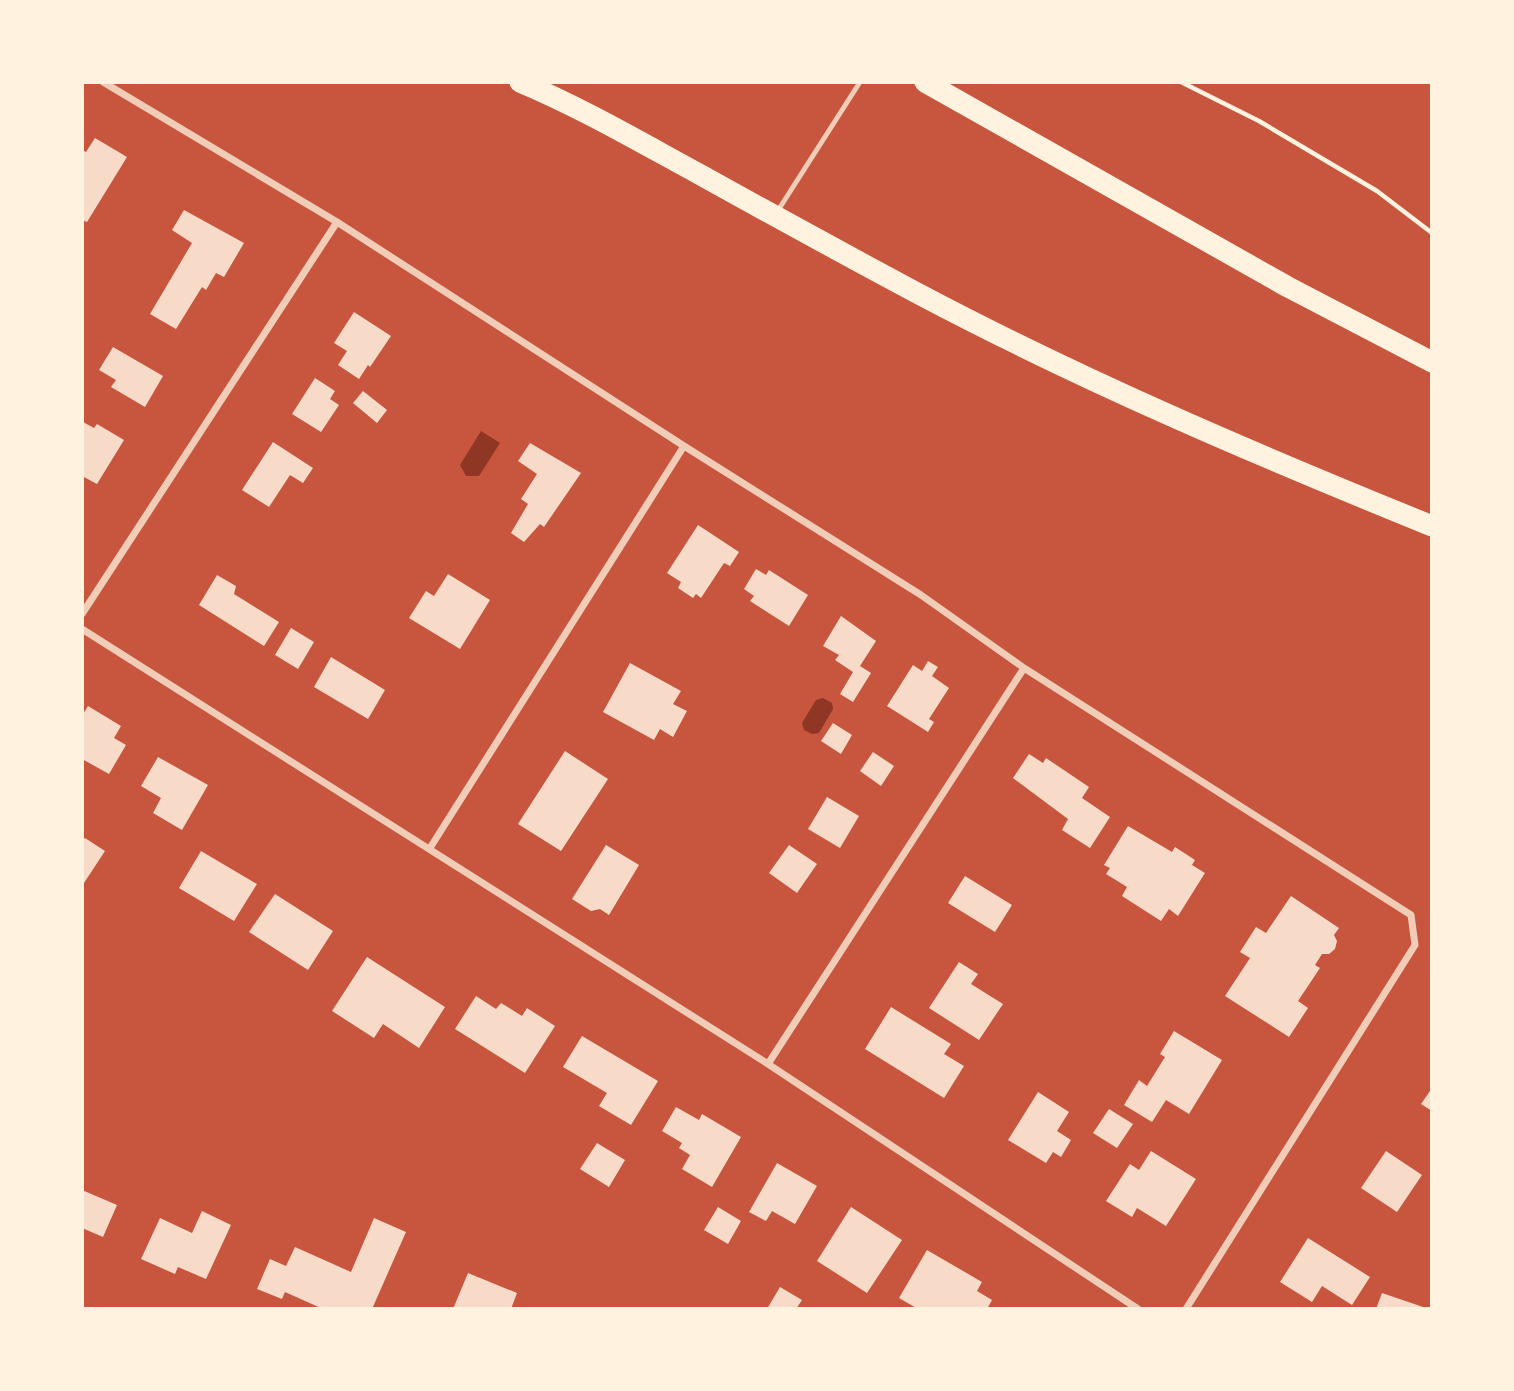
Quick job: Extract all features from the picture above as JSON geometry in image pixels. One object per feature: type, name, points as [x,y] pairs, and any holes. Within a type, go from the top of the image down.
[{"type":"highway","points":[[520,82],[630,136],[919,295],[1052,361],[1224,439],[1432,526]]},
{"type":"highway","points":[[925,82],[1288,287],[1432,362]]},
{"type":"street","points":[[103,82],[337,222],[921,595],[1024,668],[1411,915],[1415,945],[1186,1309]]},
{"type":"street","points":[[82,614],[337,222]]},
{"type":"street","points":[[430,848],[684,446]]},
{"type":"street","points":[[82,629],[768,1064],[1138,1309]]},
{"type":"street","points":[[768,1064],[1024,668]]},
{"type":"lane","points":[[775,217],[860,82]]},
{"type":"path","points":[[1181,82],[1259,121],[1377,191],[1432,233]]},
{"type":"shaded area","points":[[481,431],[500,443],[479,476],[466,476],[460,465]]},
{"type":"shaded area","points":[[823,698],[832,703],[833,709],[819,733],[812,734],[804,730],[802,723],[816,700]]},
{"type":"building","points":[[95,138],[127,157],[87,222],[82,220],[82,150],[86,152]]},
{"type":"building","points":[[184,210],[244,243],[224,277],[216,273],[206,290],[202,287],[176,329],[150,314],[192,243],[172,230]]},
{"type":"building","points":[[354,312],[391,336],[359,379],[338,365],[347,351],[334,343]]},
{"type":"building","points":[[113,347],[163,376],[145,407],[111,387],[116,380],[99,370]]},
{"type":"building","points":[[315,378],[335,391],[330,399],[339,405],[321,432],[292,414]]},
{"type":"building","points":[[363,391],[387,410],[377,423],[353,403]]},
{"type":"building","points":[[83,422],[94,428],[97,424],[124,440],[97,484],[82,476]]},
{"type":"building","points":[[273,442],[313,468],[303,483],[290,475],[269,507],[242,490]]},
{"type":"building","points":[[530,443],[581,473],[544,527],[540,524],[524,542],[511,533],[528,504],[521,499],[537,474],[518,461]]},
{"type":"building","points":[[698,525],[739,552],[730,566],[724,563],[701,598],[696,594],[693,598],[678,588],[681,582],[667,573]]},
{"type":"building","points":[[756,569],[766,575],[769,570],[808,595],[789,626],[750,601],[754,596],[744,589]]},
{"type":"building","points":[[448,574],[490,600],[460,649],[409,618],[426,591],[434,596]]},
{"type":"building","points":[[217,575],[236,586],[234,594],[279,622],[264,646],[199,605]]},
{"type":"building","points":[[841,616],[876,641],[860,666],[871,673],[853,702],[840,694],[853,672],[835,660],[839,655],[823,646]]},
{"type":"building","points":[[291,628],[314,642],[298,669],[275,655]]},
{"type":"building","points":[[331,657],[385,690],[368,719],[314,687]]},
{"type":"building","points":[[928,661],[938,667],[932,676],[949,688],[929,719],[934,722],[928,732],[887,706],[913,665],[922,671]]},
{"type":"building","points":[[630,663],[681,691],[673,704],[687,711],[673,737],[660,729],[654,740],[603,712]]},
{"type":"building","points":[[88,706],[121,726],[114,738],[126,745],[109,774],[82,759],[82,716]]},
{"type":"building","points":[[833,723],[852,735],[841,754],[821,741]]},
{"type":"building","points":[[565,751],[608,779],[561,851],[518,824]]},
{"type":"building","points":[[873,752],[894,766],[881,786],[860,771]]},
{"type":"building","points":[[1029,754],[1043,763],[1046,758],[1089,787],[1082,798],[1110,817],[1090,848],[1062,830],[1068,819],[1013,778]]},
{"type":"building","points":[[158,757],[208,785],[182,830],[153,813],[161,798],[141,786]]},
{"type":"building","points":[[827,797],[859,816],[840,848],[808,829]]},
{"type":"building","points":[[1128,826],[1172,852],[1175,847],[1195,860],[1192,865],[1205,873],[1178,916],[1169,909],[1161,921],[1122,896],[1127,887],[1106,874],[1110,868],[1104,865]]},
{"type":"building","points":[[85,838],[105,851],[82,886],[82,841]]},
{"type":"building","points":[[606,845],[639,865],[609,915],[600,909],[591,911],[572,899]]},
{"type":"building","points":[[789,845],[817,864],[797,893],[769,873]]},
{"type":"building","points":[[201,851],[257,884],[234,921],[179,888]]},
{"type":"building","points":[[965,876],[1012,905],[995,932],[948,903]]},
{"type":"building","points":[[275,894],[333,931],[308,970],[249,932]]},
{"type":"building","points":[[1291,896],[1339,928],[1334,935],[1337,941],[1335,949],[1329,954],[1322,954],[1315,965],[1320,968],[1298,1001],[1308,1008],[1289,1037],[1225,996],[1250,958],[1240,952],[1256,927],[1266,933]]},
{"type":"building","points":[[367,957],[445,1007],[419,1048],[383,1024],[374,1038],[332,1011]]},
{"type":"building","points":[[959,962],[978,974],[971,984],[1003,1004],[979,1040],[929,1008]]},
{"type":"building","points":[[476,996],[496,1009],[501,1003],[522,1016],[527,1008],[555,1026],[525,1073],[455,1029]]},
{"type":"building","points":[[891,1007],[951,1044],[944,1054],[964,1066],[944,1098],[865,1049]]},
{"type":"building","points":[[1174,1031],[1222,1060],[1189,1114],[1166,1100],[1152,1122],[1124,1105],[1139,1080],[1147,1086],[1165,1057],[1160,1054]]},
{"type":"building","points":[[582,1036],[658,1081],[631,1125],[599,1106],[607,1093],[563,1067]]},
{"type":"building","points":[[1432,1088],[1432,1111],[1421,1104]]},
{"type":"building","points":[[1038,1092],[1069,1112],[1057,1131],[1071,1140],[1061,1157],[1053,1152],[1046,1163],[1008,1140]]},
{"type":"building","points":[[676,1107],[699,1120],[702,1114],[741,1137],[712,1187],[682,1169],[690,1155],[679,1148],[682,1143],[662,1131]]},
{"type":"building","points":[[1109,1109],[1133,1124],[1117,1148],[1093,1133]]},
{"type":"building","points":[[597,1143],[625,1160],[609,1187],[580,1169]]},
{"type":"building","points":[[1151,1151],[1196,1179],[1166,1226],[1137,1208],[1132,1217],[1106,1201],[1130,1164],[1139,1170]]},
{"type":"building","points":[[1386,1151],[1422,1175],[1397,1212],[1361,1188]]},
{"type":"building","points":[[777,1163],[817,1186],[795,1224],[772,1211],[766,1221],[749,1212]]},
{"type":"building","points":[[82,1190],[117,1205],[103,1237],[82,1228]]},
{"type":"building","points":[[718,1207],[741,1221],[728,1244],[704,1230]]},
{"type":"building","points":[[851,1207],[902,1240],[867,1293],[817,1261]]},
{"type":"building","points":[[202,1211],[231,1225],[206,1279],[178,1267],[175,1274],[141,1259],[160,1218],[192,1233]]},
{"type":"building","points":[[374,1218],[406,1232],[372,1309],[323,1309],[285,1292],[282,1299],[257,1289],[270,1259],[286,1266],[295,1247],[351,1272]]},
{"type":"building","points":[[1308,1238],[1370,1277],[1352,1305],[1322,1286],[1312,1302],[1280,1282]]},
{"type":"building","points":[[927,1250],[982,1282],[977,1291],[992,1300],[987,1309],[918,1309],[899,1298]]},
{"type":"building","points":[[468,1273],[517,1293],[511,1309],[453,1309]]},
{"type":"building","points":[[780,1287],[802,1300],[796,1309],[767,1309]]},
{"type":"building","points":[[1382,1293],[1426,1308],[1426,1309],[1376,1309]]}]
